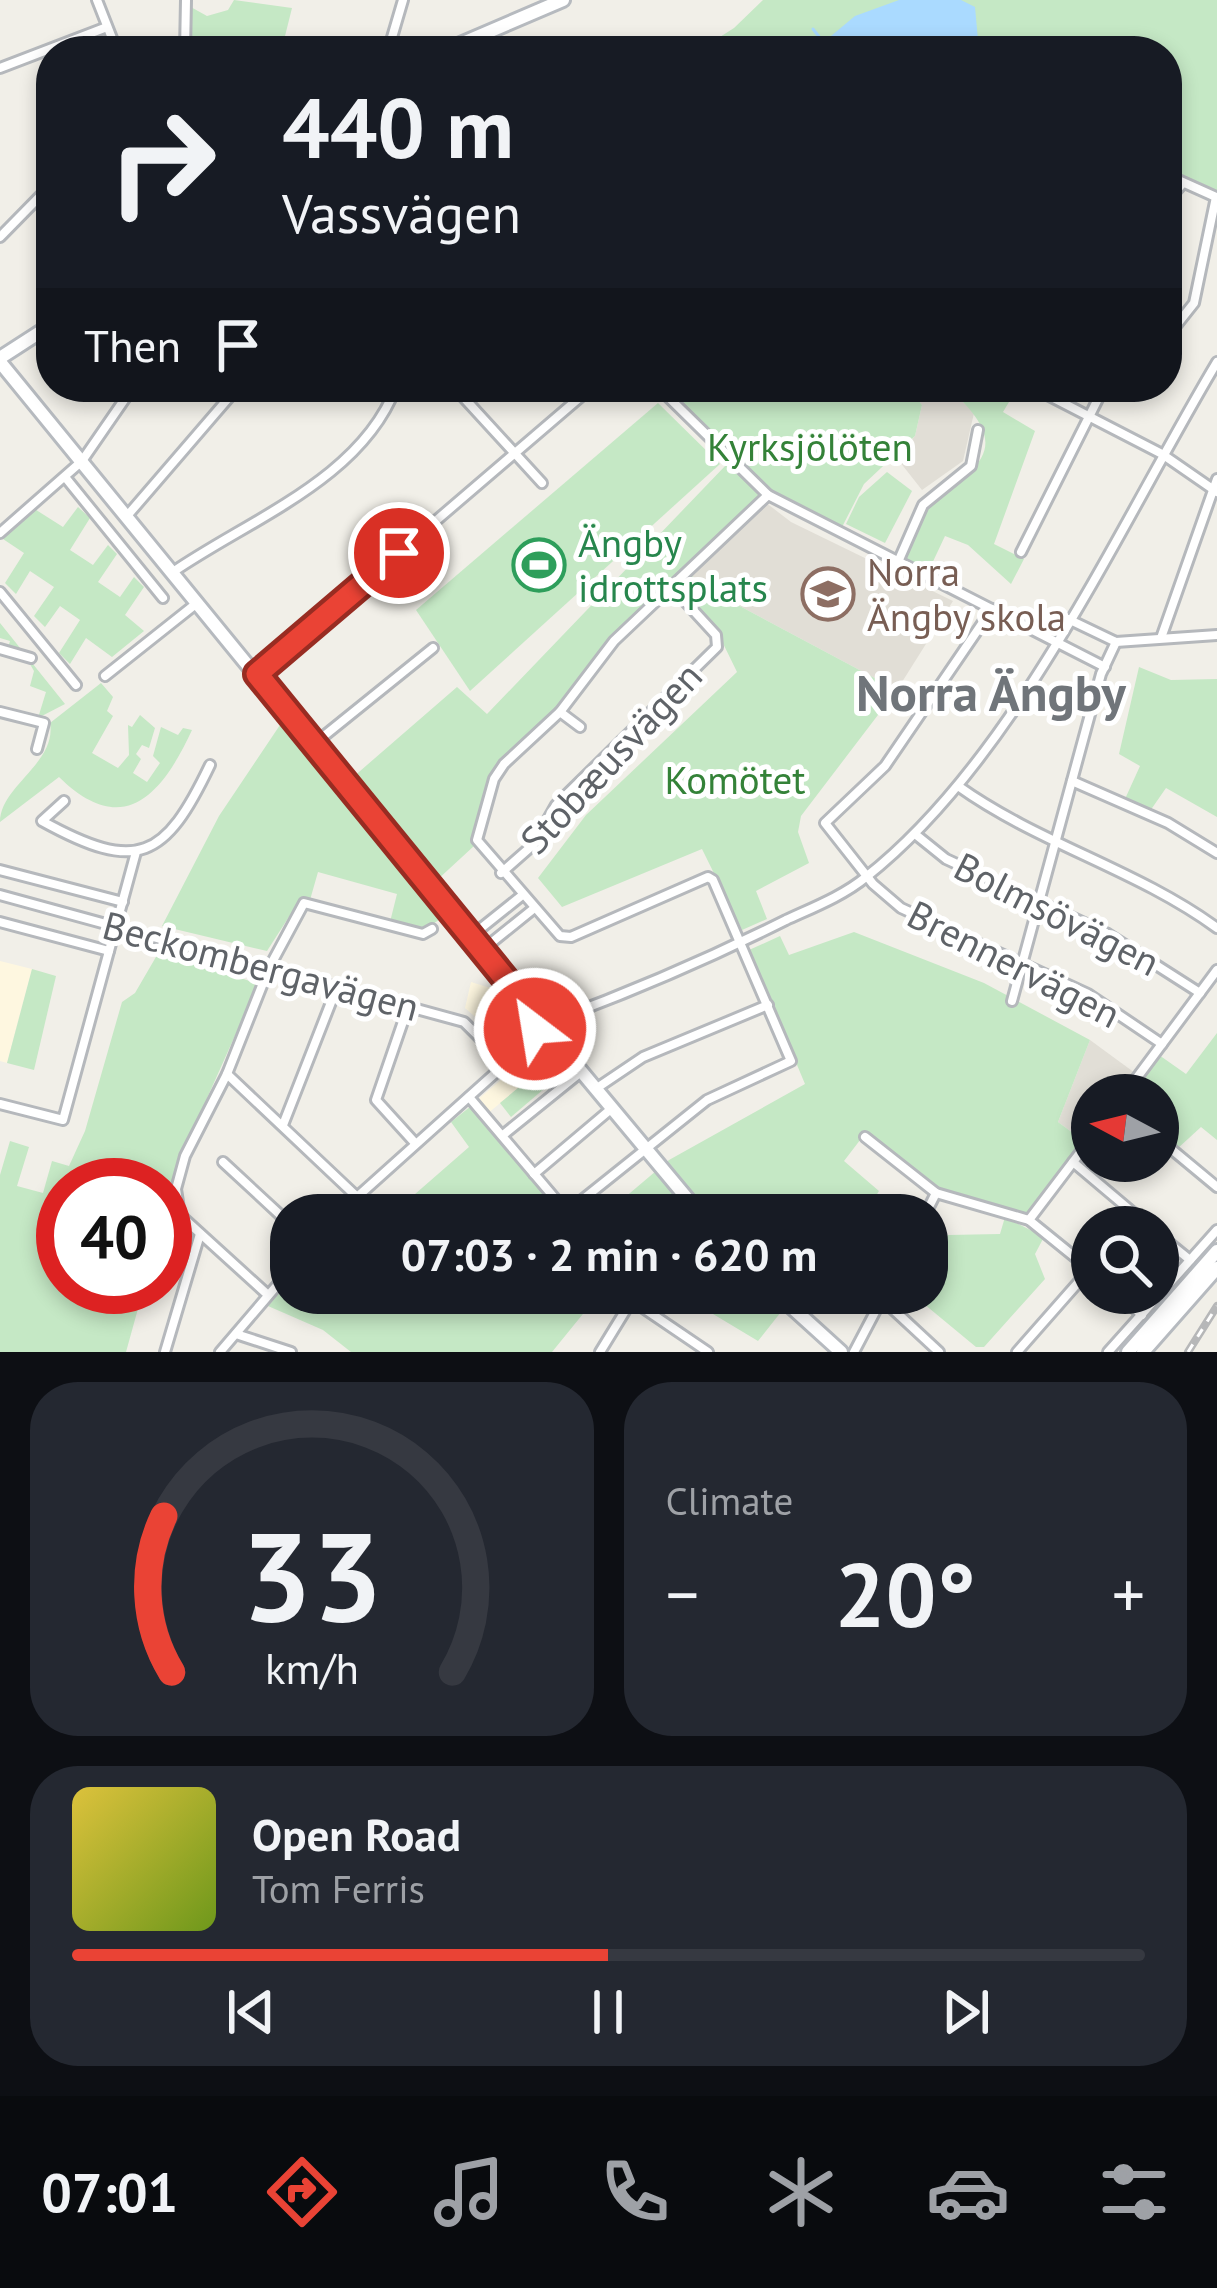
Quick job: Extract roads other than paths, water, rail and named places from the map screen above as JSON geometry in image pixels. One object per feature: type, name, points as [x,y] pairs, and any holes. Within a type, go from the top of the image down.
[{"type":"street","points":[[98,0],[111,36]]},
{"type":"street","points":[[185,36],[186,0]]},
{"type":"street","points":[[392,36],[403,0]]},
{"type":"street","points":[[479,36],[562,0]]},
{"type":"street","points":[[84,36],[107,27]]},
{"type":"street","points":[[0,68],[36,54]]},
{"type":"street","points":[[1182,317],[1193,303],[1216,197],[1183,183]]},
{"type":"street","points":[[0,237],[36,200]]},
{"type":"street","points":[[36,335],[0,360],[683,1194]]},
{"type":"street","points":[[357,1194],[545,1028],[742,942],[867,876],[915,834],[958,786],[1054,642],[1217,362]]},
{"type":"street","points":[[0,533],[82,461],[123,402]]},
{"type":"street","points":[[128,516],[225,402]]},
{"type":"street","points":[[173,572],[345,459],[377,429],[389,402]]},
{"type":"street","points":[[468,402],[542,483]]},
{"type":"street","points":[[257,674],[574,402]]},
{"type":"street","points":[[673,402],[768,495],[1105,667]]},
{"type":"street","points":[[1060,402],[1215,486],[1161,638]]},
{"type":"street","points":[[1022,552],[1096,402]]},
{"type":"street","points":[[898,562],[922,505],[971,466],[978,430]]},
{"type":"street","points":[[65,477],[164,598]]},
{"type":"street","points":[[591,1194],[707,1100],[791,1061],[742,942],[708,877],[572,937],[551,931],[477,840],[494,779],[560,712],[614,641],[768,495]]},
{"type":"street","name":"Stobæusvägen","points":[[501,873],[534,844],[556,806],[717,646],[716,635],[671,586]]},
{"type":"street","points":[[0,592],[76,685]]},
{"type":"street","points":[[105,676],[198,602]]},
{"type":"street","name":"Brennervägen","points":[[992,609],[885,766],[825,823],[867,876],[915,917],[1088,994],[1162,1044]]},
{"type":"street","points":[[1068,619],[1116,643],[1217,635]]},
{"type":"street","points":[[1012,1001],[1105,667],[1116,643]]},
{"type":"street","points":[[314,744],[433,648]]},
{"type":"street","points":[[0,649],[32,658]]},
{"type":"street","points":[[0,712],[44,723],[37,749]]},
{"type":"street","points":[[560,712],[580,728]]},
{"type":"street","points":[[64,801],[42,821],[97,846],[136,851],[172,835],[210,765]]},
{"type":"street","points":[[1072,782],[1168,823],[1217,853]]},
{"type":"street","points":[[958,786],[1010,820],[1132,874],[1217,928]]},
{"type":"street","name":"Bolmsövägen","points":[[915,834],[964,869],[1106,933],[1200,993]]},
{"type":"street","points":[[0,1104],[63,1120],[136,851]]},
{"type":"street","name":"Beckombergavägen","points":[[0,870],[122,902]]},
{"type":"street","name":"Beckombergavägen","points":[[0,895],[477,1030]]},
{"type":"street","points":[[470,937],[520,897]]},
{"type":"street","points":[[268,1295],[180,1214],[176,1189],[185,1156],[226,1074],[269,968],[304,903],[423,934],[432,929]]},
{"type":"street","points":[[481,951],[532,910]]},
{"type":"street","name":"Beckombergavägen","points":[[0,922],[109,951]]},
{"type":"street","points":[[1140,1074],[1217,970]]},
{"type":"street","points":[[283,1125],[337,987]]},
{"type":"street","points":[[506,1064],[477,1030],[507,1004]]},
{"type":"street","points":[[596,1089],[643,1057],[767,1005]]},
{"type":"street","points":[[408,1007],[376,1100],[415,1143]]},
{"type":"street","points":[[503,1135],[581,1071]]},
{"type":"street","points":[[226,1074],[355,1194]]},
{"type":"street","points":[[469,1097],[551,1194]]},
{"type":"street","points":[[534,1174],[612,1108]]},
{"type":"street","points":[[866,1137],[936,1192],[1029,1220],[1071,1254]]},
{"type":"street","points":[[1179,1155],[1217,1187]]},
{"type":"street","points":[[224,1162],[270,1205]]},
{"type":"street","points":[[1029,1220],[1071,1165]]},
{"type":"street","points":[[1097,1182],[1125,1206]]},
{"type":"street","points":[[1108,1352],[1217,1230]]},
{"type":"street","points":[[165,1352],[200,1234]]},
{"type":"street","points":[[1179,1251],[1190,1260]]},
{"type":"street","points":[[1128,1352],[1217,1251]]},
{"type":"street","points":[[1143,1352],[1217,1268]]},
{"type":"street","points":[[1017,1352],[1071,1292]]},
{"type":"street","points":[[220,1352],[270,1293]]},
{"type":"street","points":[[600,1352],[623,1314]]},
{"type":"street","points":[[648,1314],[708,1352]]},
{"type":"street","points":[[799,1314],[841,1352]]},
{"type":"street","points":[[854,1352],[874,1314]]},
{"type":"street","points":[[901,1314],[938,1352]]},
{"type":"street","points":[[235,1334],[291,1352]]},
{"type":"water","points":[[899,0],[961,0],[975,7],[978,36],[831,36],[855,16]]},
{"type":"waterway","points":[[813,29],[818,36]]},
{"type":"railway","points":[[1188,1352],[1217,1306]]},
{"type":"place","name":"Ängby idrottsplats","points":[[539,565]]},
{"type":"place","name":"Norra Ängby skola","points":[[828,594]]},
{"type":"district","name":"Norra Ängby","points":[[991,693]]},
{"type":"park label","name":"Kyrksjölöten","points":[[810,447]]},
{"type":"park label","name":"Komötet","points":[[735,780]]}]
